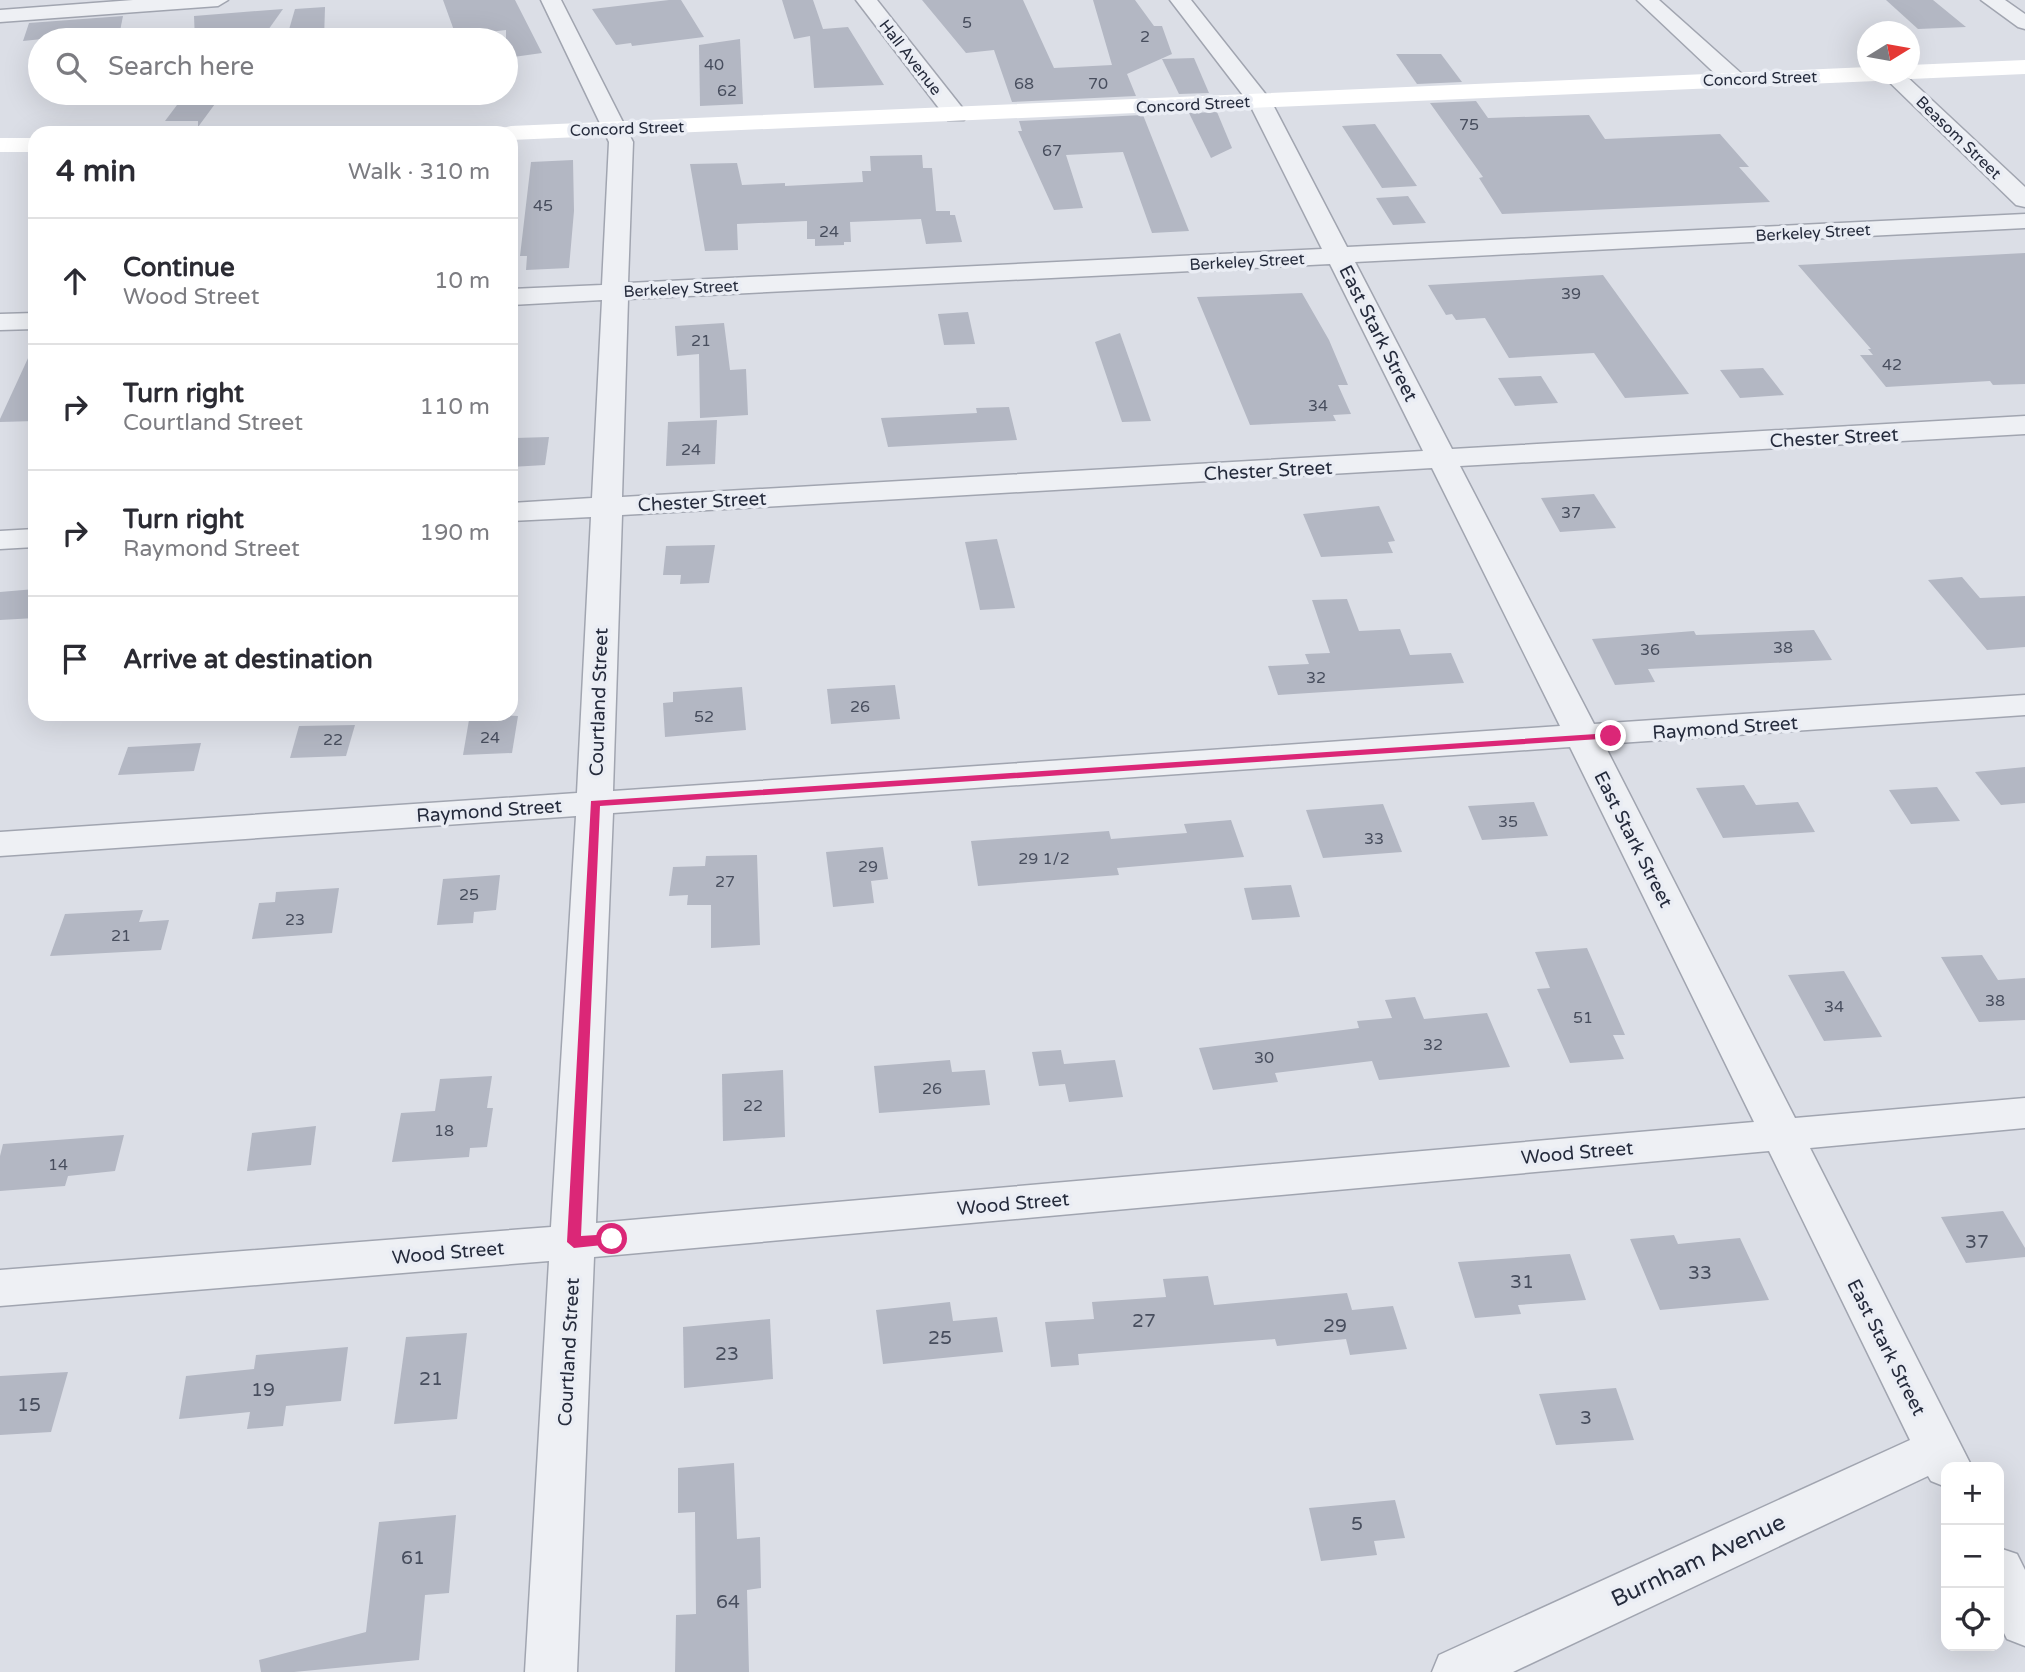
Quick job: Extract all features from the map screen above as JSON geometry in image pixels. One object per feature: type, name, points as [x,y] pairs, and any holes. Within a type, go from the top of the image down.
[{"type":"main road","points":[[1920,72],[2025,67]]},
{"type":"main road","name":"Concord Street","points":[[518,133],[1857,75]]},
{"type":"main road","points":[[0,145],[28,145]]},
{"type":"street","points":[[1,20],[134,3],[218,0]]},
{"type":"street","name":"Courtland Street","points":[[551,0],[621,142],[595,803],[551,1672]]},
{"type":"street","name":"Hall Avenue","points":[[866,0],[956,115]]},
{"type":"street","name":"East Stark Street","points":[[1180,0],[1260,101],[1583,738],[1943,1458]]},
{"type":"street","points":[[1647,0],[1734,79]]},
{"type":"street","points":[[1992,0],[2025,23]]},
{"type":"street","name":"Beasom Street","points":[[1903,84],[2025,200]]},
{"type":"street","name":"Berkeley Street","points":[[518,297],[2025,221]]},
{"type":"street","points":[[0,323],[28,321]]},
{"type":"street","name":"Chester Street","points":[[518,512],[2025,425]]},
{"type":"street","points":[[0,540],[28,538]]},
{"type":"street","name":"Raymond Street","points":[[0,844],[1583,738],[2025,705]]},
{"type":"street","name":"Wood Street","points":[[0,1288],[574,1242],[2025,1113]]},
{"type":"street","name":"Burnham Avenue","points":[[1458,1672],[1943,1458]]},
{"type":"street","points":[[2004,1580],[2025,1623]]},
{"type":"building","points":[[443,0],[515,0],[542,53],[518,56],[518,28],[453,28]]},
{"type":"building","points":[[681,0],[704,37],[632,46],[631,43],[616,45],[592,9]]},
{"type":"building","points":[[782,0],[813,0],[823,29],[848,27],[884,85],[814,88],[810,36],[794,39]]},
{"type":"building","points":[[922,0],[1023,0],[1054,68],[1112,65],[1093,0],[1135,0],[1154,26],[1162,26],[1172,54],[1127,74],[1136,96],[1012,102],[994,50],[966,53]]},
{"type":"building","points":[[1886,0],[1933,0],[1966,27],[1920,29],[1920,21],[1909,21]]},
{"type":"building","points":[[325,7],[324,28],[289,28],[295,9]]},
{"type":"building","points":[[283,9],[270,28],[194,28],[194,16]]},
{"type":"building","points":[[123,16],[121,28],[28,28],[28,40],[23,41],[29,23]]},
{"type":"building","points":[[740,39],[743,104],[700,106],[699,45]]},
{"type":"building","points":[[1396,54],[1441,54],[1462,82],[1417,84]]},
{"type":"building","points":[[1194,58],[1209,93],[1179,94],[1162,59]]},
{"type":"building","points":[[1476,101],[1488,118],[1589,115],[1605,139],[1720,134],[1749,167],[1739,167],[1770,202],[1502,214],[1479,178],[1483,177],[1430,103]]},
{"type":"building","points":[[177,105],[214,105],[199,126],[198,121],[165,121]]},
{"type":"building","points":[[1217,112],[1232,148],[1211,158],[1189,113]]},
{"type":"building","points":[[1143,115],[1189,231],[1152,233],[1123,152],[1066,155],[1083,208],[1054,210],[1018,131],[1022,131],[1019,121]]},
{"type":"building","points":[[1375,124],[1417,186],[1382,188],[1342,126]]},
{"type":"building","points":[[922,155],[923,168],[932,168],[936,211],[950,211],[950,215],[955,215],[962,242],[926,244],[921,219],[850,222],[851,242],[844,242],[844,245],[815,246],[815,239],[807,239],[807,221],[737,224],[738,250],[705,251],[690,164],[737,163],[742,185],[785,183],[785,186],[863,182],[862,171],[871,171],[870,156]]},
{"type":"building","points":[[573,160],[574,211],[569,268],[526,270],[527,256],[520,256],[531,162]]},
{"type":"building","points":[[1408,196],[1426,223],[1393,225],[1376,198]]},
{"type":"building","points":[[2025,253],[2025,384],[1993,385],[1990,381],[1886,387],[1860,355],[1873,355],[1868,349],[1871,349],[1798,265]]},
{"type":"building","points":[[1603,275],[1689,394],[1625,398],[1594,353],[1509,358],[1485,318],[1456,320],[1452,314],[1446,315],[1428,285]]},
{"type":"building","points":[[1302,293],[1329,340],[1348,385],[1338,385],[1351,414],[1333,415],[1336,421],[1250,425],[1197,297]]},
{"type":"building","points":[[968,312],[975,344],[944,345],[938,314]]},
{"type":"building","points":[[724,323],[730,370],[746,369],[748,415],[700,418],[699,354],[677,356],[675,326]]},
{"type":"building","points":[[1120,333],[1151,421],[1122,422],[1095,342]]},
{"type":"building","points":[[28,358],[28,421],[0,422]]},
{"type":"building","points":[[1763,368],[1784,395],[1740,398],[1720,370]]},
{"type":"building","points":[[1541,376],[1558,403],[1515,406],[1498,378]]},
{"type":"building","points":[[1009,407],[1017,440],[888,447],[881,418],[977,413],[976,408]]},
{"type":"building","points":[[717,420],[715,464],[666,466],[668,422]]},
{"type":"building","points":[[549,437],[545,465],[518,467],[518,438]]},
{"type":"building","points":[[1594,494],[1616,528],[1560,532],[1541,498]]},
{"type":"building","points":[[1379,506],[1395,541],[1388,542],[1393,553],[1321,557],[1303,514]]},
{"type":"building","points":[[997,539],[1015,608],[980,610],[965,542]]},
{"type":"building","points":[[715,545],[709,583],[680,584],[681,575],[663,575],[666,546]]},
{"type":"building","points":[[1962,577],[1980,598],[2025,596],[2025,647],[1987,650],[1928,580]]},
{"type":"building","points":[[28,590],[28,618],[0,620],[0,592]]},
{"type":"building","points":[[1347,599],[1359,631],[1400,629],[1410,655],[1451,653],[1464,683],[1278,695],[1268,666],[1309,664],[1305,654],[1330,653],[1312,600]]},
{"type":"building","points":[[1814,630],[1832,660],[1648,669],[1655,682],[1615,685],[1592,639],[1694,631],[1696,635]]},
{"type":"building","points":[[895,685],[900,719],[831,724],[827,689]]},
{"type":"building","points":[[742,687],[746,730],[665,737],[663,703],[673,702],[673,692]]},
{"type":"building","points":[[469,721],[517,721],[512,753],[463,755]]},
{"type":"building","points":[[355,725],[346,756],[290,758],[299,726]]},
{"type":"building","points":[[201,743],[194,771],[118,775],[128,747]]},
{"type":"building","points":[[2025,767],[2025,803],[2001,805],[1975,772]]},
{"type":"building","points":[[1744,785],[1756,805],[1798,802],[1815,832],[1723,838],[1696,788]]},
{"type":"building","points":[[1937,787],[1960,821],[1911,824],[1889,790]]},
{"type":"building","points":[[1534,802],[1548,836],[1482,840],[1468,806]]},
{"type":"building","points":[[1383,804],[1402,852],[1323,858],[1306,810]]},
{"type":"building","points":[[1231,820],[1244,857],[1117,868],[1119,875],[978,886],[971,841],[1109,831],[1111,839],[1187,833],[1184,824]]},
{"type":"building","points":[[883,847],[888,879],[871,881],[874,903],[833,907],[826,852]]},
{"type":"building","points":[[757,855],[760,945],[711,948],[711,905],[687,905],[688,895],[669,896],[673,867],[705,866],[706,856]]},
{"type":"building","points":[[500,875],[496,910],[474,912],[473,923],[437,925],[443,879]]},
{"type":"building","points":[[1291,885],[1300,917],[1252,920],[1244,888]]},
{"type":"building","points":[[339,888],[332,933],[252,939],[259,903],[275,902],[276,892]]},
{"type":"building","points":[[143,910],[139,922],[169,920],[161,950],[50,956],[65,914]]},
{"type":"building","points":[[1587,948],[1625,1035],[1613,1035],[1624,1059],[1570,1063],[1537,989],[1550,988],[1535,952]]},
{"type":"building","points":[[1982,955],[1998,980],[2025,978],[2025,1020],[1979,1022],[1941,957]]},
{"type":"building","points":[[1844,971],[1882,1037],[1824,1041],[1788,975]]},
{"type":"building","points":[[1415,997],[1424,1019],[1487,1013],[1510,1067],[1379,1080],[1372,1061],[1275,1073],[1278,1082],[1213,1090],[1199,1048],[1359,1028],[1357,1021],[1392,1018],[1385,1000]]},
{"type":"building","points":[[1061,1050],[1064,1064],[1115,1060],[1123,1097],[1069,1102],[1065,1084],[1039,1086],[1032,1052]]},
{"type":"building","points":[[950,1060],[952,1072],[985,1070],[990,1105],[879,1113],[874,1066]]},
{"type":"building","points":[[783,1070],[785,1137],[723,1141],[722,1074]]},
{"type":"building","points":[[492,1076],[487,1108],[493,1108],[487,1147],[470,1148],[469,1157],[392,1162],[401,1113],[435,1111],[440,1079]]},
{"type":"building","points":[[316,1126],[311,1165],[247,1171],[252,1133]]},
{"type":"building","points":[[124,1135],[115,1171],[68,1176],[65,1186],[0,1191],[0,1156],[3,1144]]},
{"type":"building","points":[[2003,1211],[2025,1248],[2025,1257],[1966,1263],[1941,1217]]},
{"type":"building","points":[[1674,1235],[1678,1244],[1740,1238],[1769,1300],[1660,1310],[1630,1239]]},
{"type":"building","points":[[1570,1254],[1586,1300],[1518,1305],[1521,1314],[1475,1318],[1458,1262]]},
{"type":"building","points":[[1208,1276],[1214,1305],[1347,1293],[1352,1310],[1393,1306],[1407,1349],[1350,1355],[1346,1339],[1277,1346],[1275,1339],[1078,1354],[1079,1365],[1051,1367],[1045,1322],[1094,1319],[1092,1302],[1166,1297],[1163,1279]]},
{"type":"building","points":[[950,1302],[953,1321],[997,1317],[1003,1352],[883,1364],[876,1310]]},
{"type":"building","points":[[770,1319],[773,1379],[684,1388],[683,1327]]},
{"type":"building","points":[[467,1333],[457,1419],[394,1424],[406,1337]]},
{"type":"building","points":[[348,1347],[341,1401],[286,1406],[283,1426],[247,1429],[250,1412],[179,1419],[186,1376],[254,1369],[256,1355]]},
{"type":"building","points":[[68,1372],[51,1432],[0,1435],[0,1376]]},
{"type":"building","points":[[1616,1388],[1634,1440],[1556,1445],[1539,1394]]},
{"type":"building","points":[[734,1463],[737,1539],[760,1537],[761,1588],[747,1590],[749,1672],[675,1672],[676,1615],[696,1614],[695,1512],[678,1513],[678,1468]]},
{"type":"building","points":[[1395,1500],[1405,1538],[1374,1541],[1377,1555],[1321,1561],[1309,1508]]},
{"type":"building","points":[[456,1515],[449,1593],[425,1595],[419,1660],[294,1672],[261,1672],[259,1660],[366,1632],[379,1522]]},
{"type":"route","points":[[612,1239],[574,1242],[595,803],[1611,736]]}]
